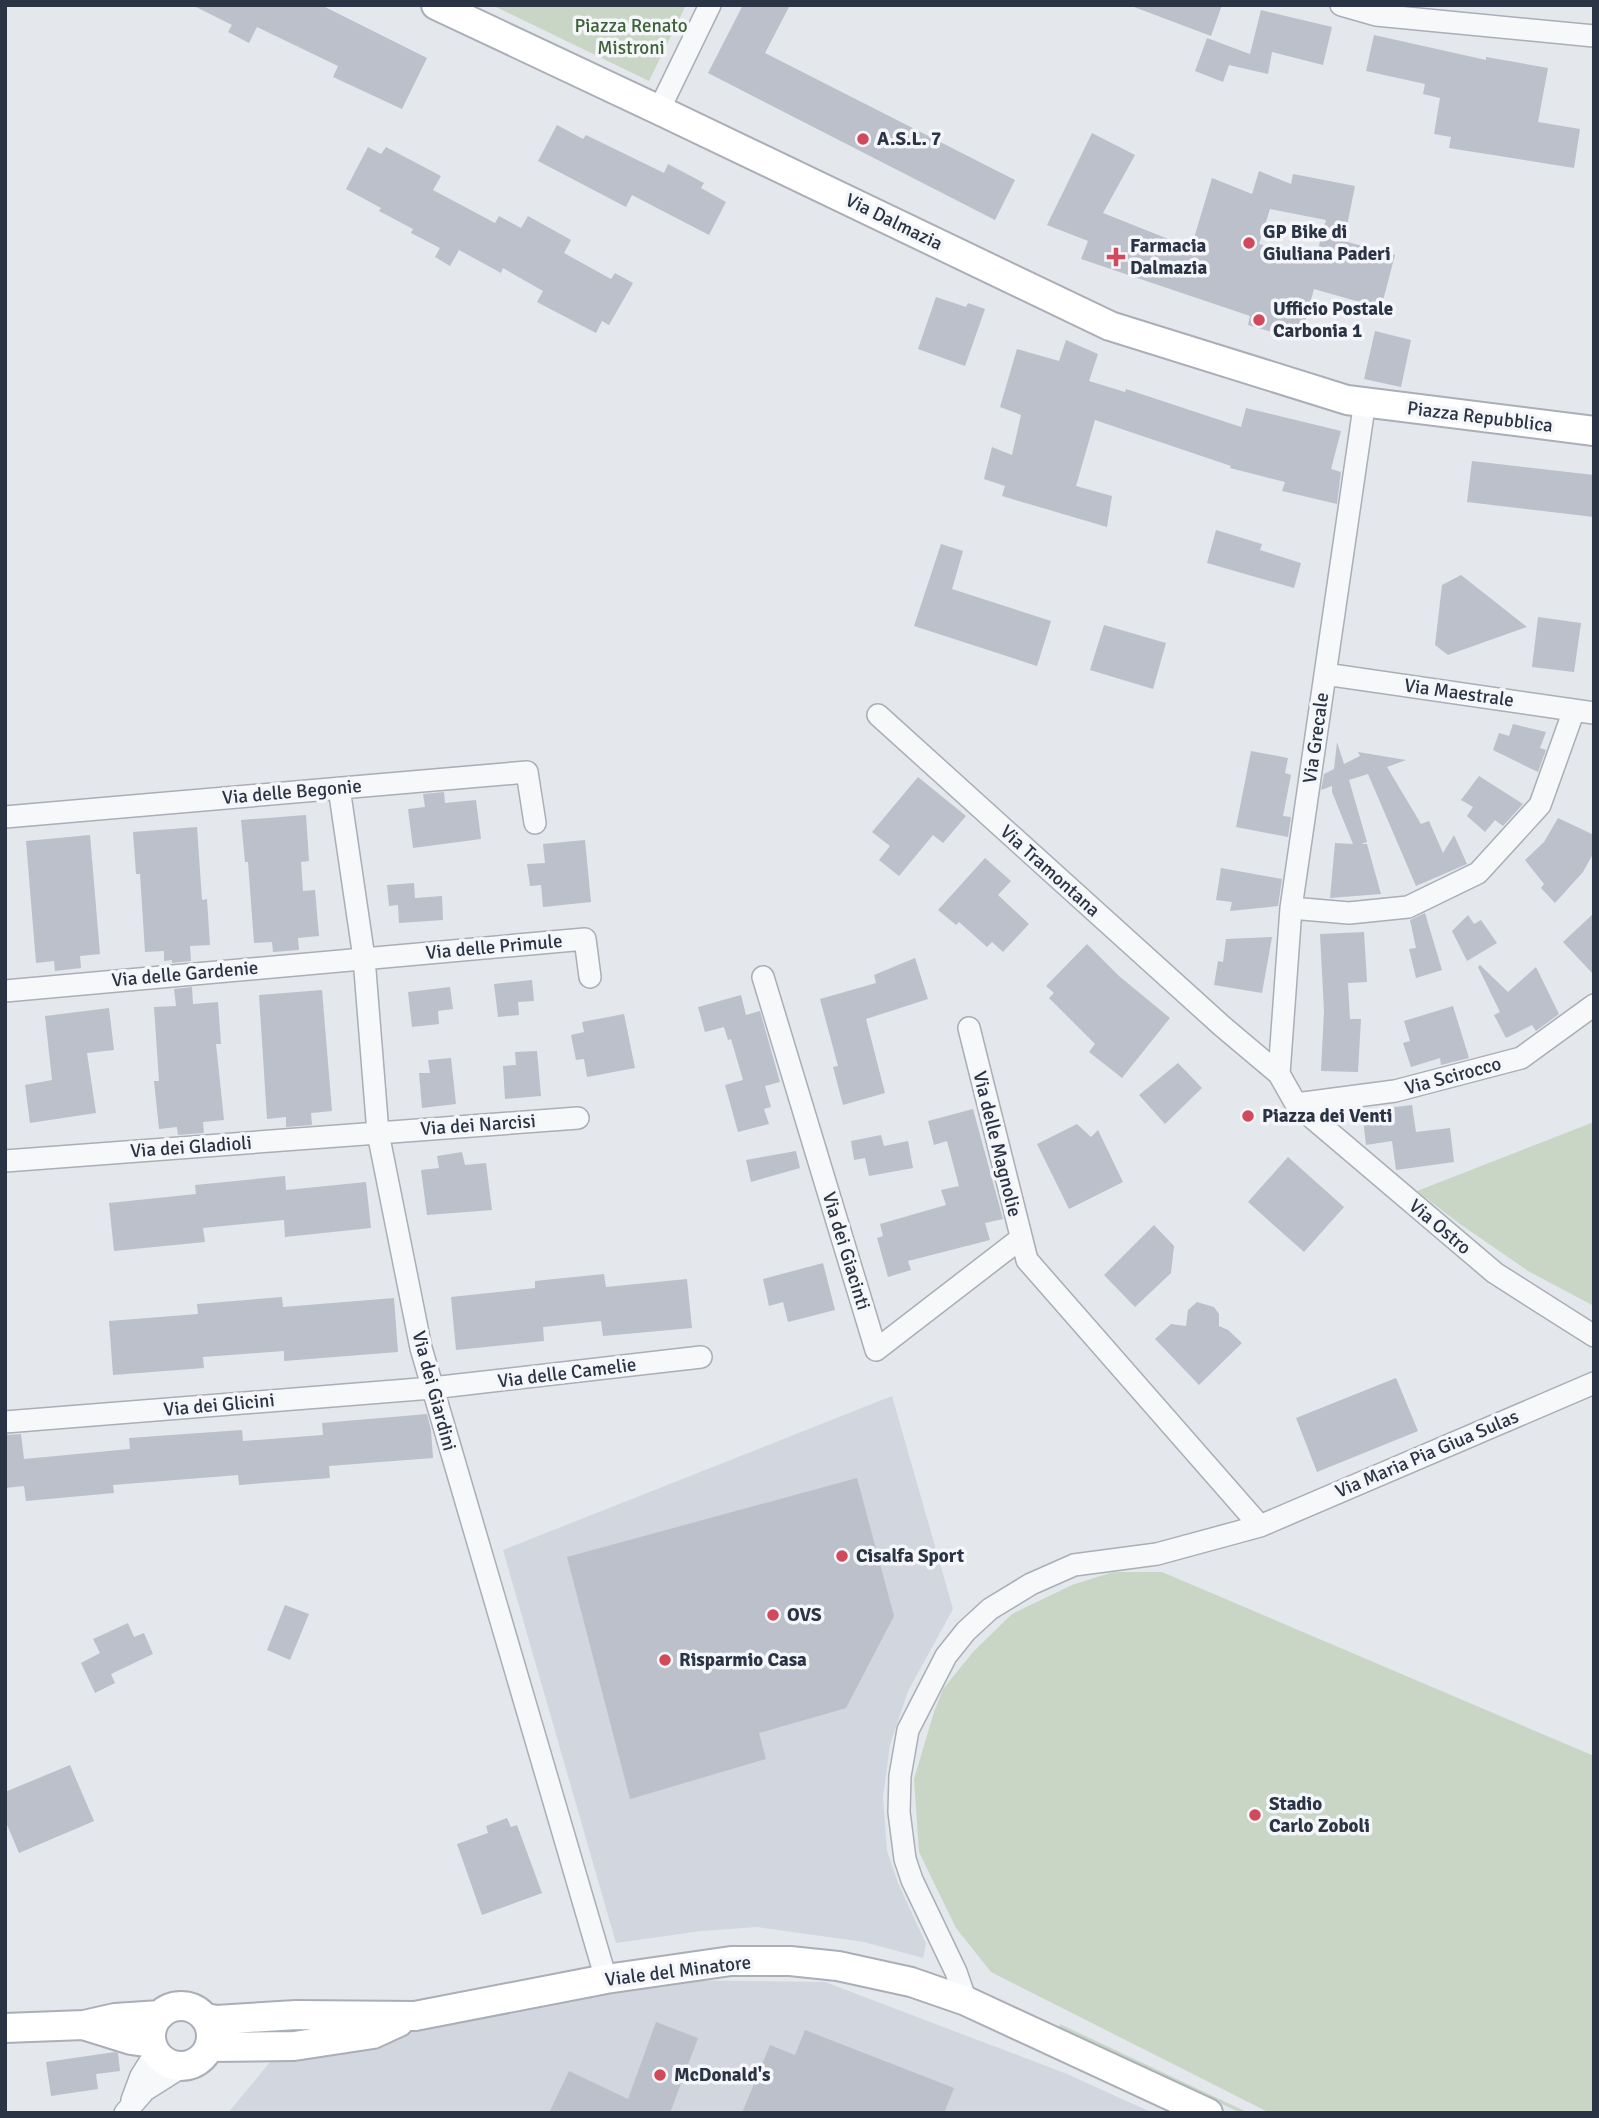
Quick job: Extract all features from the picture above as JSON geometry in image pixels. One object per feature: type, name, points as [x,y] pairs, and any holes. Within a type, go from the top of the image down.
[{"type":"main road","name":"Via Dalmazia","points":[[436,5],[1110,326],[1367,404]]},
{"type":"main road","name":"Piazza Repubblica","points":[[1367,404],[1594,431]]},
{"type":"main road","name":"Viale del Minatore","points":[[205,2018],[216,2020],[296,2015],[415,2015],[606,1979],[731,1961],[790,1961],[838,1966],[911,1982],[966,2001],[1208,2113]]},
{"type":"main road","points":[[5,2028],[83,2025],[115,2018],[160,2015],[178,2006],[198,2011],[205,2018],[211,2032],[209,2047],[199,2061],[183,2066],[167,2063],[154,2047],[83,2025]]},
{"type":"main road","points":[[154,2047],[154,2023],[160,2015]]},
{"type":"main road","name":"Viale del Minatore","points":[[209,2047],[294,2046],[373,2034],[415,2015]]},
{"type":"street","points":[[659,110],[710,5]]},
{"type":"street","points":[[1341,5],[1594,36]]},
{"type":"street","name":"Via Grecale","points":[[1279,1074],[1291,908],[1363,414],[1367,404]]},
{"type":"street","name":"Via Maestrale","points":[[1325,674],[1584,712]]},
{"type":"street","points":[[1291,908],[1349,913],[1408,907],[1478,873],[1540,805],[1584,712]]},
{"type":"street","name":"Via Tramontana","points":[[878,715],[1222,1026],[1279,1074]]},
{"type":"street","name":"Via delle Begonie","points":[[5,817],[527,772],[535,823]]},
{"type":"street","name":"Via dei Giardini","points":[[339,788],[364,958],[378,1133],[421,1348],[606,1979]]},
{"type":"street","name":"Via delle Primule","points":[[364,958],[585,939],[590,977]]},
{"type":"street","name":"Via delle Gardenie","points":[[5,991],[364,958]]},
{"type":"street","name":"Via dei Giacinti","points":[[763,977],[876,1350],[1020,1239]]},
{"type":"street","name":"Via Scirocco","points":[[1296,1104],[1395,1091],[1521,1058],[1594,1005]]},
{"type":"street","name":"Via delle Magnolie","points":[[969,1028],[1027,1261],[1261,1525]]},
{"type":"street","points":[[1279,1074],[1296,1104]]},
{"type":"street","name":"Via Ostro","points":[[1296,1104],[1495,1273],[1594,1336]]},
{"type":"street","name":"Via dei Narcisi","points":[[378,1133],[578,1118]]},
{"type":"street","name":"Via dei Gladioli","points":[[5,1161],[378,1133]]},
{"type":"street","name":"Via delle Camelie","points":[[432,1388],[701,1357]]},
{"type":"street","name":"Via Maria Pia Giua Sulas","points":[[966,2001],[956,1972],[912,1880],[905,1859],[899,1812],[900,1776],[908,1730],[946,1656],[966,1630],[990,1609],[1031,1584],[1073,1565],[1157,1554],[1261,1525],[1594,1383]]},
{"type":"street","name":"Via dei Glicini","points":[[5,1422],[432,1388]]},
{"type":"street","points":[[126,2111],[154,2047]]},
{"type":"street","points":[[126,2111],[145,2090],[183,2066]]},
{"type":"shaded area","points":[[892,1396],[953,1609],[908,1691],[890,1745],[883,1797],[887,1851],[898,1883],[926,1944],[923,1958],[864,1942],[757,1927],[701,1931],[616,1943],[503,1550]]},
{"type":"shaded area","points":[[660,1980],[825,1982],[1067,2074],[1153,2113],[228,2113],[270,2062]]},
{"type":"green space","name":"Piazza Renato Mistroni","points":[[492,5],[686,5],[649,81]]},
{"type":"green space","points":[[1594,1122],[1594,1306],[1528,1271],[1417,1191]]},
{"type":"green space","name":"Stadio Carlo Zoboli","points":[[1113,1572],[1162,1572],[1594,1756],[1594,2113],[1270,2113],[991,1972],[956,1928],[919,1852],[914,1779],[934,1712],[943,1689],[973,1652],[1012,1614],[1072,1585]]},
{"type":"green space","points":[[1060,2024],[1249,2113],[1241,2113],[1059,2027]]},
{"type":"building","points":[[192,5],[321,5],[427,58],[402,109],[333,77],[338,66],[257,27],[249,43],[228,32],[232,25]]},
{"type":"building","points":[[743,5],[790,5],[765,53],[1015,180],[995,220],[708,73]]},
{"type":"building","points":[[1134,5],[1222,5],[1211,36]]},
{"type":"building","points":[[1261,10],[1332,27],[1323,65],[1272,52],[1268,74],[1229,65],[1223,82],[1195,71],[1207,38],[1250,54]]},
{"type":"building","points":[[1374,35],[1486,60],[1486,57],[1548,68],[1538,122],[1580,129],[1574,168],[1449,148],[1451,137],[1434,134],[1440,98],[1423,94],[1425,84],[1366,71]]},
{"type":"building","points":[[557,125],[583,139],[586,135],[664,173],[668,164],[704,183],[701,188],[726,202],[709,235],[632,195],[626,207],[538,161]]},
{"type":"building","points":[[1092,133],[1135,155],[1103,213],[1191,248],[1212,178],[1252,194],[1259,171],[1291,184],[1293,174],[1355,186],[1344,241],[1395,255],[1381,308],[1314,289],[1300,340],[1248,325],[1250,316],[1081,259],[1088,241],[1047,225]],"holes":[[[1270,209],[1326,220],[1315,260],[1259,244]]]},
{"type":"building","points":[[368,147],[381,154],[386,147],[441,176],[433,190],[495,223],[499,216],[521,228],[528,216],[571,240],[564,253],[611,279],[615,273],[633,283],[609,325],[602,321],[596,333],[537,302],[543,291],[503,268],[501,273],[459,250],[450,266],[435,257],[440,248],[411,233],[413,229],[346,189]]},
{"type":"building","points":[[936,297],[966,307],[968,303],[985,309],[965,366],[918,349]]},
{"type":"building","points":[[1375,331],[1411,340],[1401,387],[1364,379]]},
{"type":"building","points":[[1066,340],[1098,354],[1089,381],[1125,392],[1126,389],[1241,427],[1246,408],[1341,431],[1331,469],[1341,472],[1337,504],[1282,491],[1285,482],[1230,468],[1231,466],[1095,420],[1076,486],[1112,496],[1107,527],[1002,496],[1005,486],[984,479],[992,447],[1012,455],[1021,415],[1000,407],[1017,349],[1059,361]]},
{"type":"building","points":[[1472,461],[1594,475],[1594,517],[1467,502]]},
{"type":"building","points":[[1216,530],[1262,544],[1260,550],[1301,563],[1294,588],[1207,563]]},
{"type":"building","points":[[941,544],[963,551],[952,589],[1051,621],[1037,666],[914,626]]},
{"type":"building","points":[[1461,575],[1527,627],[1448,655],[1435,645],[1442,585]]},
{"type":"building","points":[[1538,617],[1581,623],[1574,672],[1532,667]]},
{"type":"building","points":[[1104,625],[1166,643],[1153,689],[1090,670]]},
{"type":"building","points":[[1513,724],[1546,732],[1540,748],[1546,750],[1538,772],[1493,750],[1499,733],[1509,736]]},
{"type":"building","points":[[1337,742],[1344,764],[1360,756],[1358,752],[1406,760],[1387,767],[1421,824],[1429,821],[1443,853],[1454,835],[1467,864],[1416,886],[1368,774],[1349,780],[1367,842],[1361,844],[1367,844],[1381,894],[1330,898],[1335,843],[1353,844],[1332,786],[1321,790],[1324,774],[1334,769]]},
{"type":"building","points":[[1251,751],[1288,758],[1285,773],[1291,775],[1283,816],[1291,817],[1288,837],[1236,827]]},
{"type":"building","points":[[1479,776],[1523,804],[1503,826],[1495,820],[1485,832],[1467,816],[1473,807],[1461,800]]},
{"type":"building","points":[[918,777],[966,816],[943,843],[933,835],[899,876],[879,860],[890,846],[872,832]]},
{"type":"building","points":[[444,792],[445,803],[476,800],[481,839],[413,848],[408,809],[425,807],[423,794]]},
{"type":"building","points":[[306,815],[309,861],[301,862],[303,891],[315,890],[319,936],[298,938],[299,950],[273,952],[272,942],[254,943],[248,862],[245,862],[241,820]]},
{"type":"building","points":[[1558,818],[1594,835],[1594,852],[1583,872],[1555,903],[1541,888],[1544,884],[1525,860],[1544,842]]},
{"type":"building","points":[[197,827],[202,900],[207,899],[210,945],[190,946],[191,961],[172,963],[172,960],[164,961],[164,951],[145,952],[140,874],[136,874],[133,832]]},
{"type":"building","points":[[90,835],[100,954],[80,956],[81,968],[55,971],[54,961],[36,963],[26,841]]},
{"type":"building","points":[[585,840],[591,902],[543,907],[541,885],[530,886],[527,864],[545,863],[543,844]]},
{"type":"building","points":[[985,858],[1011,881],[998,895],[1029,924],[1003,952],[992,942],[987,947],[959,922],[956,925],[938,910]]},
{"type":"building","points":[[1221,868],[1282,879],[1278,906],[1230,911],[1232,902],[1216,900]]},
{"type":"building","points":[[414,883],[415,898],[442,896],[443,920],[399,923],[398,905],[389,906],[387,885]]},
{"type":"building","points":[[1425,913],[1442,970],[1416,978],[1409,949],[1416,948],[1410,920]]},
{"type":"building","points":[[1594,913],[1594,975],[1563,942]]},
{"type":"building","points":[[1468,915],[1474,924],[1481,920],[1497,943],[1467,961],[1452,931]]},
{"type":"building","points":[[1364,932],[1367,982],[1348,983],[1350,1019],[1361,1019],[1358,1072],[1321,1071],[1324,1011],[1320,934]]},
{"type":"building","points":[[1272,937],[1262,993],[1214,985],[1218,961],[1223,962],[1226,939]]},
{"type":"building","points":[[1087,944],[1119,976],[1170,1018],[1122,1078],[1089,1052],[1095,1044],[1049,998],[1054,993],[1046,986]]},
{"type":"building","points":[[915,958],[928,999],[866,1019],[885,1093],[843,1105],[833,1067],[838,1066],[820,999],[876,983],[874,975]]},
{"type":"building","points":[[1480,965],[1508,992],[1536,967],[1559,1014],[1536,1031],[1532,1025],[1506,1038],[1494,1015],[1500,1012],[1478,967]]},
{"type":"building","points":[[532,980],[534,1001],[518,1002],[519,1015],[498,1017],[494,984]]},
{"type":"building","points":[[192,987],[193,1004],[218,1002],[221,1044],[216,1044],[224,1120],[203,1122],[204,1133],[178,1135],[177,1127],[159,1129],[154,1081],[159,1081],[154,1007],[176,1006],[174,989]]},
{"type":"building","points":[[450,987],[453,1009],[438,1011],[439,1024],[412,1027],[408,992]]},
{"type":"building","points":[[322,990],[332,1111],[311,1113],[312,1125],[286,1127],[286,1117],[267,1119],[259,995]]},
{"type":"building","points":[[741,995],[746,1015],[760,1011],[780,1082],[765,1086],[771,1107],[764,1109],[769,1124],[738,1132],[725,1085],[743,1080],[731,1039],[728,1040],[724,1027],[705,1032],[698,1007]]},
{"type":"building","points":[[1453,1006],[1469,1058],[1441,1065],[1440,1058],[1411,1067],[1403,1043],[1410,1041],[1404,1021]]},
{"type":"building","points":[[109,1008],[114,1050],[87,1053],[96,1113],[30,1123],[25,1085],[52,1080],[45,1016]]},
{"type":"building","points":[[624,1014],[635,1068],[587,1077],[584,1059],[576,1060],[571,1035],[584,1032],[582,1022]]},
{"type":"building","points":[[537,1051],[541,1096],[505,1099],[503,1066],[516,1065],[515,1052]]},
{"type":"building","points":[[451,1058],[456,1104],[422,1108],[419,1073],[430,1073],[428,1060]]},
{"type":"building","points":[[1178,1063],[1202,1088],[1165,1124],[1139,1095]]},
{"type":"building","points":[[1412,1105],[1416,1132],[1450,1128],[1454,1162],[1396,1170],[1392,1141],[1366,1145],[1362,1111]]},
{"type":"building","points":[[973,1109],[1003,1219],[985,1223],[990,1240],[908,1261],[911,1270],[888,1277],[877,1238],[883,1236],[880,1224],[946,1205],[941,1190],[959,1186],[947,1141],[934,1145],[928,1121]]},
{"type":"building","points":[[1077,1124],[1091,1137],[1098,1130],[1123,1182],[1069,1209],[1037,1144]]},
{"type":"building","points":[[881,1135],[884,1146],[908,1141],[913,1168],[869,1176],[865,1158],[854,1160],[851,1141]]},
{"type":"building","points":[[796,1151],[800,1168],[751,1182],[746,1160]]},
{"type":"building","points":[[462,1152],[465,1165],[486,1163],[492,1210],[427,1215],[421,1170],[439,1168],[437,1156]]},
{"type":"building","points":[[1288,1157],[1344,1207],[1304,1252],[1248,1202]]},
{"type":"building","points":[[285,1176],[286,1190],[366,1182],[371,1228],[285,1237],[284,1220],[203,1228],[205,1242],[114,1251],[109,1203],[196,1194],[195,1185]]},
{"type":"building","points":[[1154,1225],[1174,1246],[1171,1273],[1135,1307],[1104,1275]]},
{"type":"building","points":[[823,1263],[835,1310],[788,1322],[783,1302],[769,1306],[763,1279]]},
{"type":"building","points":[[604,1274],[606,1287],[687,1279],[692,1328],[603,1336],[601,1321],[543,1327],[544,1341],[456,1350],[451,1297],[535,1288],[535,1281]]},
{"type":"building","points":[[282,1297],[283,1307],[394,1298],[398,1352],[284,1361],[284,1351],[203,1357],[204,1368],[113,1375],[109,1321],[198,1314],[197,1304]]},
{"type":"building","points":[[1197,1302],[1214,1307],[1219,1314],[1219,1326],[1228,1330],[1242,1343],[1199,1385],[1155,1339],[1171,1324],[1186,1326],[1188,1310]]},
{"type":"building","points":[[1396,1378],[1418,1431],[1317,1472],[1296,1418]]},
{"type":"building","points":[[427,1414],[433,1458],[329,1466],[330,1478],[239,1485],[238,1475],[113,1485],[114,1493],[26,1501],[24,1486],[5,1488],[5,1435],[21,1434],[24,1459],[130,1449],[129,1438],[242,1430],[243,1441],[323,1435],[322,1423]]},
{"type":"building","points":[[857,1478],[894,1616],[846,1708],[759,1733],[766,1759],[630,1799],[567,1557]]},
{"type":"building","points":[[285,1605],[309,1614],[290,1660],[267,1650]]},
{"type":"building","points":[[128,1623],[134,1637],[144,1633],[153,1654],[111,1674],[115,1683],[95,1693],[81,1663],[100,1653],[93,1639]]},
{"type":"building","points":[[70,1765],[94,1821],[19,1853],[5,1820],[5,1792]]},
{"type":"building","points":[[507,1818],[511,1827],[517,1825],[542,1893],[482,1915],[457,1844],[488,1833],[486,1826]]},
{"type":"building","name":"McDonald's","points":[[656,2022],[698,2038],[670,2113],[549,2113],[569,2071],[628,2099]]},
{"type":"building","points":[[805,2030],[954,2088],[944,2113],[742,2113],[770,2045],[795,2055]]},
{"type":"building","points":[[118,2053],[120,2071],[96,2074],[98,2089],[51,2096],[46,2062]]},
{"type":"place","name":"A.S.L. 7","points":[[863,139]]},
{"type":"place","name":"GP Bike di Giuliana Paderi","points":[[1249,243]]},
{"type":"place","name":"Farmacia Dalmazia","points":[[1116,257]]},
{"type":"place","name":"Ufficio Postale Carbonia 1","points":[[1259,320]]},
{"type":"place","name":"Piazza dei Venti","points":[[1248,1116]]},
{"type":"place","name":"Cisalfa Sport","points":[[842,1556]]},
{"type":"place","name":"OVS","points":[[773,1615]]},
{"type":"place","name":"Risparmio Casa","points":[[665,1660]]},
{"type":"place","name":"Stadio Carlo Zoboli","points":[[1255,1815]]},
{"type":"place","name":"McDonald's","points":[[660,2075]]}]
